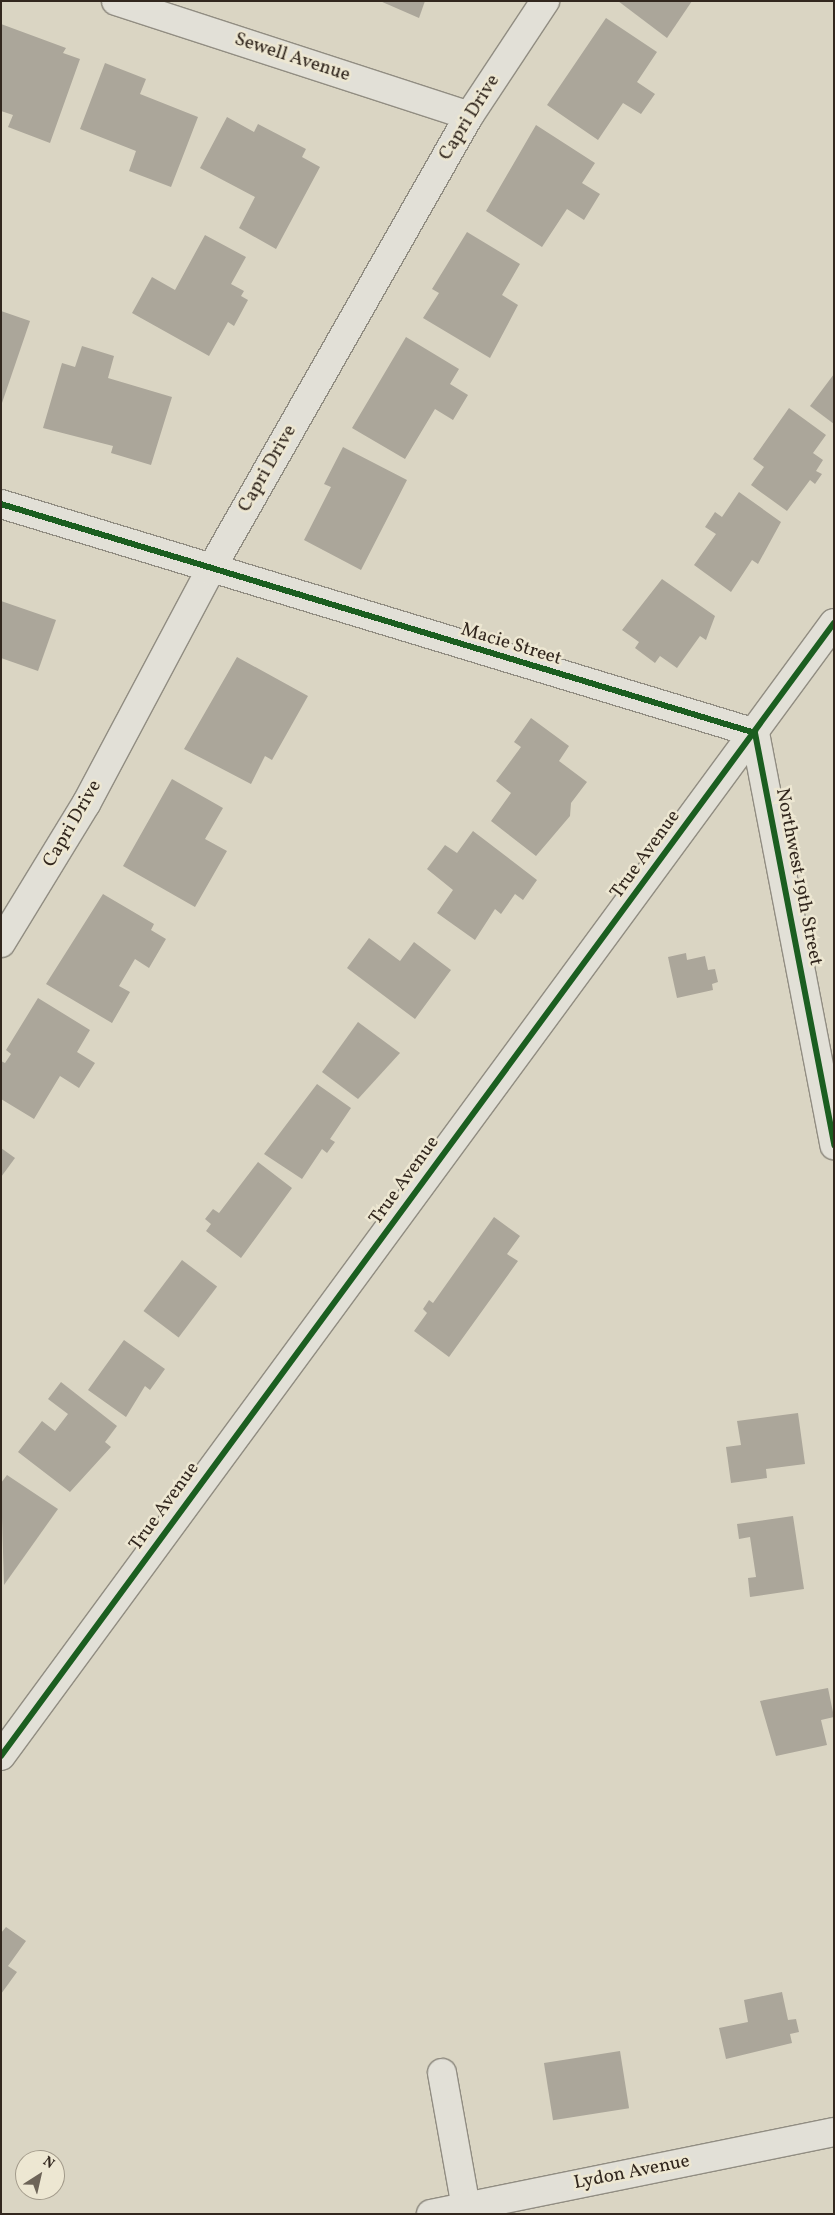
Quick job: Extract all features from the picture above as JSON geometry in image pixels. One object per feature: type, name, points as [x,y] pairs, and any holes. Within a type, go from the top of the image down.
[{"type":"street","name":"Sewell Avenue","points":[[116,1],[469,116]]},
{"type":"street","name":"Capri Drive","points":[[1,943],[86,804],[210,571],[469,116],[545,1]]},
{"type":"street","name":"Macie Street","points":[[1,504],[210,571],[755,733]]},
{"type":"street","name":"True Avenue","points":[[1,1756],[755,733],[834,623]]},
{"type":"street","name":"Northwest 19th Street","points":[[755,733],[824,1041],[834,1145]]},
{"type":"street","points":[[442,2072],[467,2210]]},
{"type":"street","name":"Lydon Avenue","points":[[431,2214],[467,2210],[834,2132]]},
{"type":"building","points":[[380,1],[425,1],[419,18]]},
{"type":"building","points":[[618,1],[692,1],[667,38]]},
{"type":"building","points":[[606,18],[657,52],[637,82],[655,94],[641,114],[623,103],[598,140],[547,105]]},
{"type":"building","points":[[1,24],[66,48],[63,53],[80,59],[50,143],[8,127],[13,115],[1,111]]},
{"type":"building","points":[[105,63],[146,79],[140,94],[198,117],[171,187],[129,171],[136,151],[80,129]]},
{"type":"building","points":[[227,117],[254,132],[258,124],[306,149],[302,157],[320,167],[276,249],[239,228],[255,197],[200,168]]},
{"type":"building","points":[[536,125],[595,163],[582,183],[600,194],[584,220],[567,209],[542,247],[486,211]]},
{"type":"building","points":[[467,232],[520,264],[502,295],[518,305],[490,358],[423,318],[439,293],[432,289]]},
{"type":"building","points":[[205,235],[246,257],[231,284],[244,291],[241,296],[248,300],[234,326],[228,322],[209,356],[132,313],[152,277],[175,290]]},
{"type":"building","points":[[1,311],[30,321],[2,403],[1,403]]},
{"type":"building","points":[[406,337],[459,369],[450,384],[468,395],[453,420],[435,409],[405,459],[352,428]]},
{"type":"building","points":[[82,346],[114,356],[108,378],[172,397],[151,465],[111,453],[113,446],[43,428],[62,363],[75,367]]},
{"type":"building","points":[[834,374],[834,424],[810,406]]},
{"type":"building","points":[[789,408],[826,435],[813,453],[823,460],[816,471],[822,474],[815,484],[810,480],[787,511],[751,485],[764,467],[753,459]]},
{"type":"building","points":[[343,447],[407,480],[361,570],[304,540],[331,487],[324,484]]},
{"type":"building","points":[[739,492],[781,522],[758,564],[752,560],[731,592],[694,565],[716,534],[705,527],[715,512],[722,517]]},
{"type":"building","points":[[662,579],[715,616],[706,640],[700,636],[677,668],[660,656],[655,663],[635,648],[639,642],[622,630]]},
{"type":"building","points":[[1,601],[56,620],[38,671],[1,658]]},
{"type":"building","points":[[237,657],[308,696],[272,760],[265,756],[251,784],[184,749]]},
{"type":"building","points":[[531,718],[569,746],[559,761],[587,782],[571,803],[570,816],[536,856],[491,821],[511,793],[496,781],[521,747],[514,742]]},
{"type":"building","points":[[172,779],[223,808],[205,839],[227,851],[195,907],[123,866]]},
{"type":"building","points":[[473,831],[537,880],[523,900],[515,894],[501,914],[495,909],[475,940],[437,913],[453,890],[427,869],[445,845],[457,853]]},
{"type":"building","points":[[103,894],[154,924],[151,930],[166,939],[149,968],[135,959],[119,986],[130,992],[112,1023],[46,984]]},
{"type":"building","points":[[369,938],[400,961],[414,942],[451,970],[415,1019],[347,968]]},
{"type":"building","points":[[686,953],[687,960],[705,956],[708,970],[715,969],[718,982],[712,984],[713,990],[677,998],[668,957]]},
{"type":"building","points":[[38,998],[90,1030],[77,1052],[95,1063],[79,1088],[60,1076],[34,1119],[1,1099],[1,1061],[5,1063],[11,1054],[6,1050]]},
{"type":"building","points":[[358,1022],[400,1053],[358,1099],[322,1072]]},
{"type":"building","points":[[317,1084],[351,1108],[330,1139],[335,1142],[327,1153],[322,1149],[302,1179],[264,1154]]},
{"type":"building","points":[[1,1148],[15,1158],[1,1177]]},
{"type":"building","points":[[258,1162],[292,1188],[241,1258],[206,1231],[211,1224],[205,1219],[213,1209],[219,1213]]},
{"type":"building","points":[[494,1217],[520,1236],[507,1254],[518,1261],[449,1357],[414,1331],[427,1313],[423,1309],[429,1300],[433,1303]]},
{"type":"building","points":[[182,1260],[217,1286],[179,1338],[143,1311]]},
{"type":"building","points":[[124,1340],[165,1369],[150,1390],[145,1386],[126,1417],[88,1390]]},
{"type":"building","points":[[61,1382],[117,1426],[105,1442],[111,1447],[70,1492],[18,1452],[42,1421],[55,1431],[68,1414],[48,1399]]},
{"type":"building","points":[[798,1413],[805,1464],[766,1469],[767,1478],[731,1483],[726,1447],[741,1445],[737,1421]]},
{"type":"building","points":[[7,1475],[58,1509],[4,1585],[1,1483]]},
{"type":"building","points":[[793,1516],[804,1589],[750,1597],[748,1578],[756,1577],[750,1537],[739,1539],[737,1524]]},
{"type":"building","points":[[828,1688],[834,1717],[821,1720],[827,1745],[776,1756],[760,1701]]},
{"type":"building","points":[[6,1927],[26,1941],[8,1966],[17,1972],[1,1994],[1,1933]]},
{"type":"building","points":[[782,1992],[788,2020],[796,2019],[799,2032],[790,2034],[792,2043],[726,2059],[719,2028],[748,2022],[744,2000]]},
{"type":"building","points":[[620,2051],[629,2108],[553,2120],[544,2063]]},
{"type":"cycle path","points":[[1,504],[755,733],[834,1145]]},
{"type":"cycle path","points":[[1,1756],[834,623]]}]
